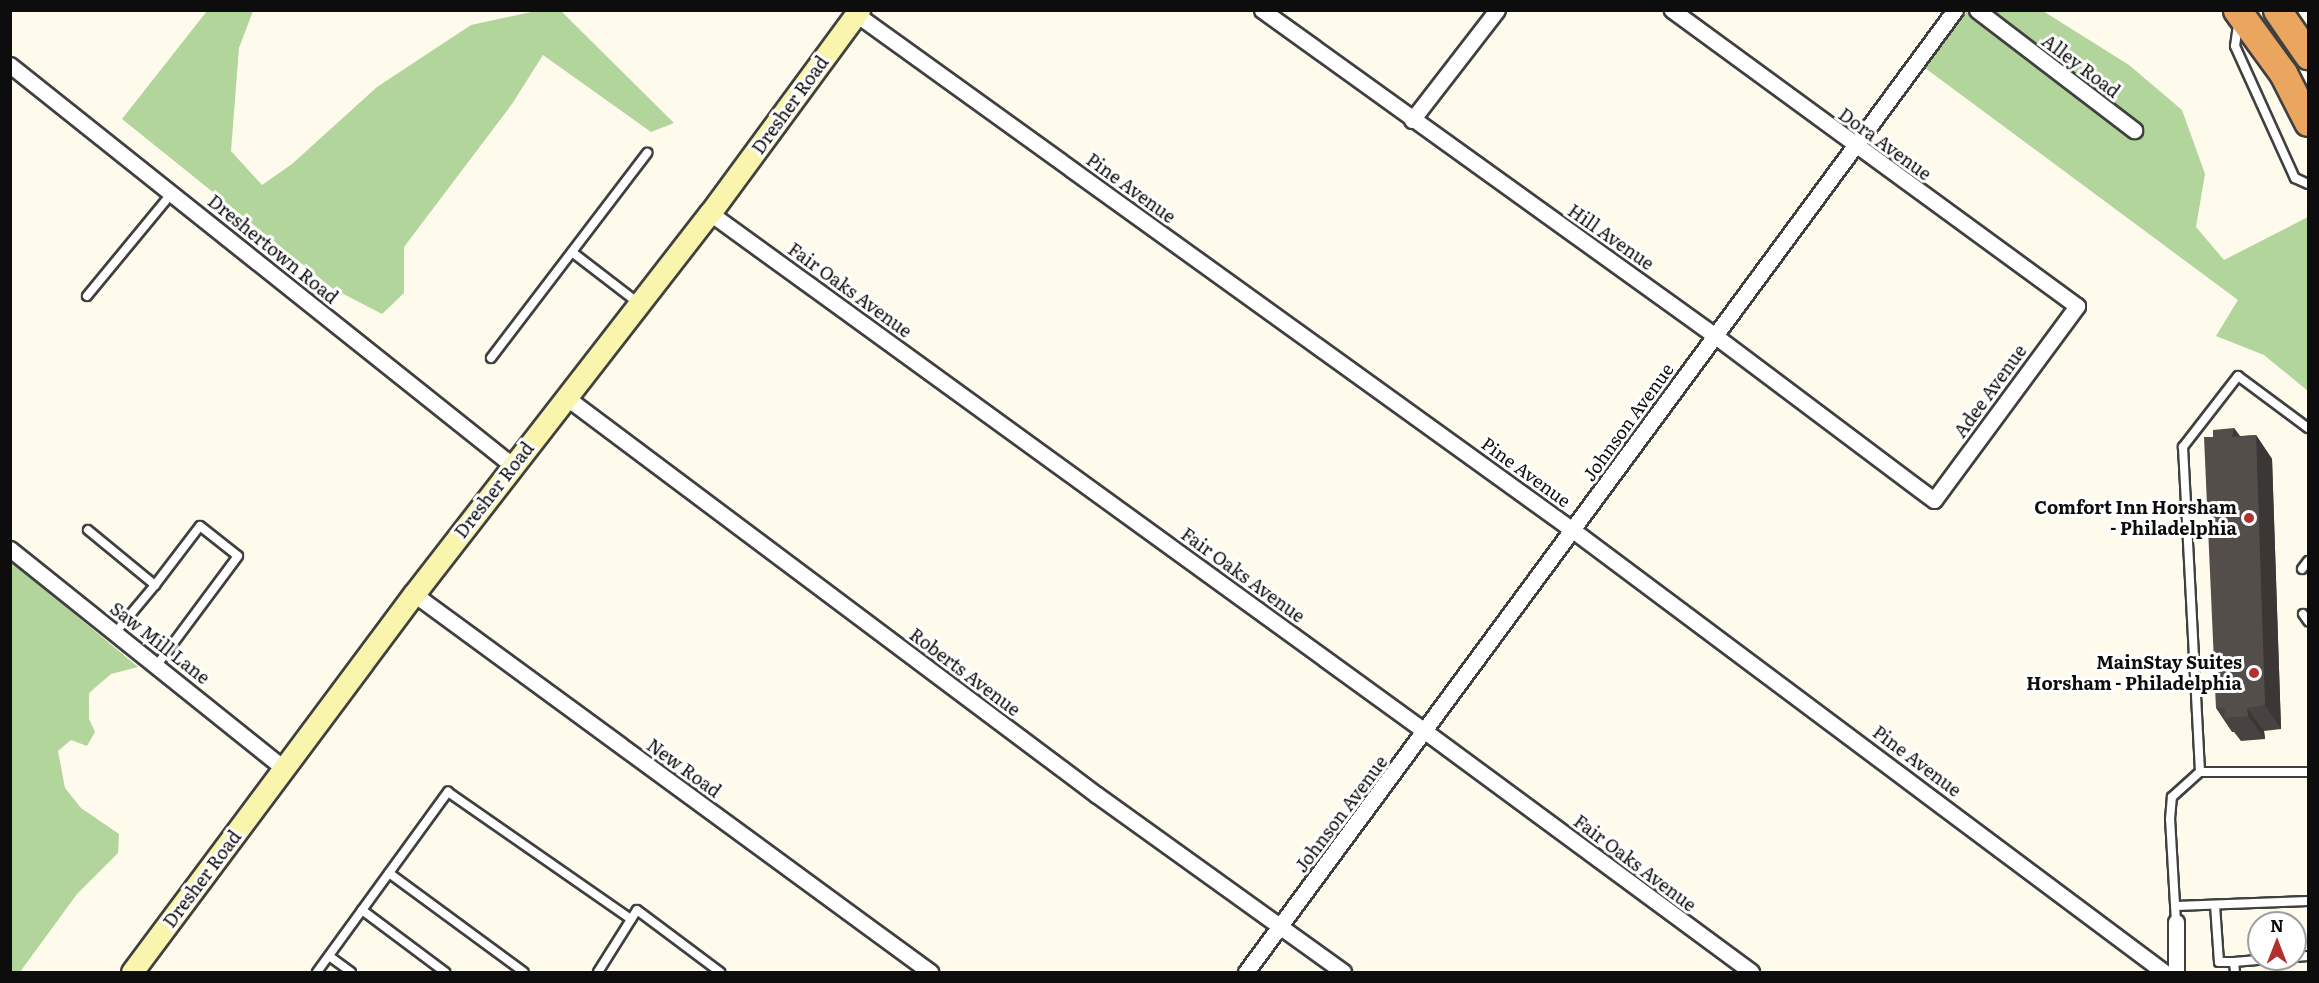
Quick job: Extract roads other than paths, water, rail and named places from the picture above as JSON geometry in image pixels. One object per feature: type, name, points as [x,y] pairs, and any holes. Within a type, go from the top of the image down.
[{"type":"highway","points":[[2277,10],[2308,55]]},
{"type":"highway","points":[[2238,12],[2283,73],[2308,122]]},
{"type":"main road","name":"Dresher Road","points":[[132,972],[512,465],[567,398],[710,213],[858,12]]},
{"type":"street","name":"Hill Avenue","points":[[1262,10],[1714,335],[1934,500]]},
{"type":"street","points":[[1412,120],[1497,10]]},
{"type":"street","name":"Dora Avenue","points":[[1672,10],[1856,148],[2077,306]]},
{"type":"street","name":"Johnson Avenue","points":[[1246,972],[1426,732],[1714,335],[1856,148],[1956,10]]},
{"type":"street","name":"Alley Road","points":[[1977,10],[2134,130]]},
{"type":"street","name":"Pine Avenue","points":[[858,12],[1574,531],[2164,972]]},
{"type":"street","name":"Dreshertown Road","points":[[10,65],[512,465]]},
{"type":"street","name":"Fair Oaks Avenue","points":[[710,213],[1426,732],[1751,972]]},
{"type":"street","name":"Adee Avenue","points":[[1934,500],[2077,306]]},
{"type":"street","name":"Roberts Avenue","points":[[567,398],[1097,795],[1343,972]]},
{"type":"street","name":"Saw Mill Lane","points":[[10,549],[285,768]]},
{"type":"street","name":"New Road","points":[[414,594],[930,972]]},
{"type":"street","points":[[2176,922],[2176,972]]},
{"type":"lane","points":[[2238,12],[2235,46],[2295,178],[2308,184]]},
{"type":"lane","points":[[491,358],[648,153]]},
{"type":"lane","points":[[87,296],[172,194]]},
{"type":"lane","points":[[572,252],[640,304]]},
{"type":"lane","points":[[2199,772],[2183,447],[2238,376],[2308,428]]},
{"type":"lane","points":[[115,633],[200,526],[238,556],[157,665]]},
{"type":"lane","points":[[88,530],[155,585]]},
{"type":"lane","points":[[2302,569],[2308,561]]},
{"type":"lane","points":[[2176,922],[2170,819],[2172,797],[2199,772],[2308,772]]},
{"type":"lane","points":[[317,972],[448,792],[631,919]]},
{"type":"lane","points":[[389,873],[524,972]]},
{"type":"lane","points":[[2176,906],[2308,901]]},
{"type":"lane","points":[[2215,905],[2219,962],[2247,961]]},
{"type":"lane","points":[[362,910],[444,972]]},
{"type":"lane","points":[[598,972],[637,910],[720,972]]},
{"type":"lane","points":[[329,956],[351,972]]},
{"type":"lane","points":[[2234,962],[2235,972]]},
{"type":"place","name":"Comfort Inn Horsham - Philadelphia","points":[[2249,518]]},
{"type":"place","name":"MainStay Suites Horsham - Philadelphia","points":[[2254,673]]}]
